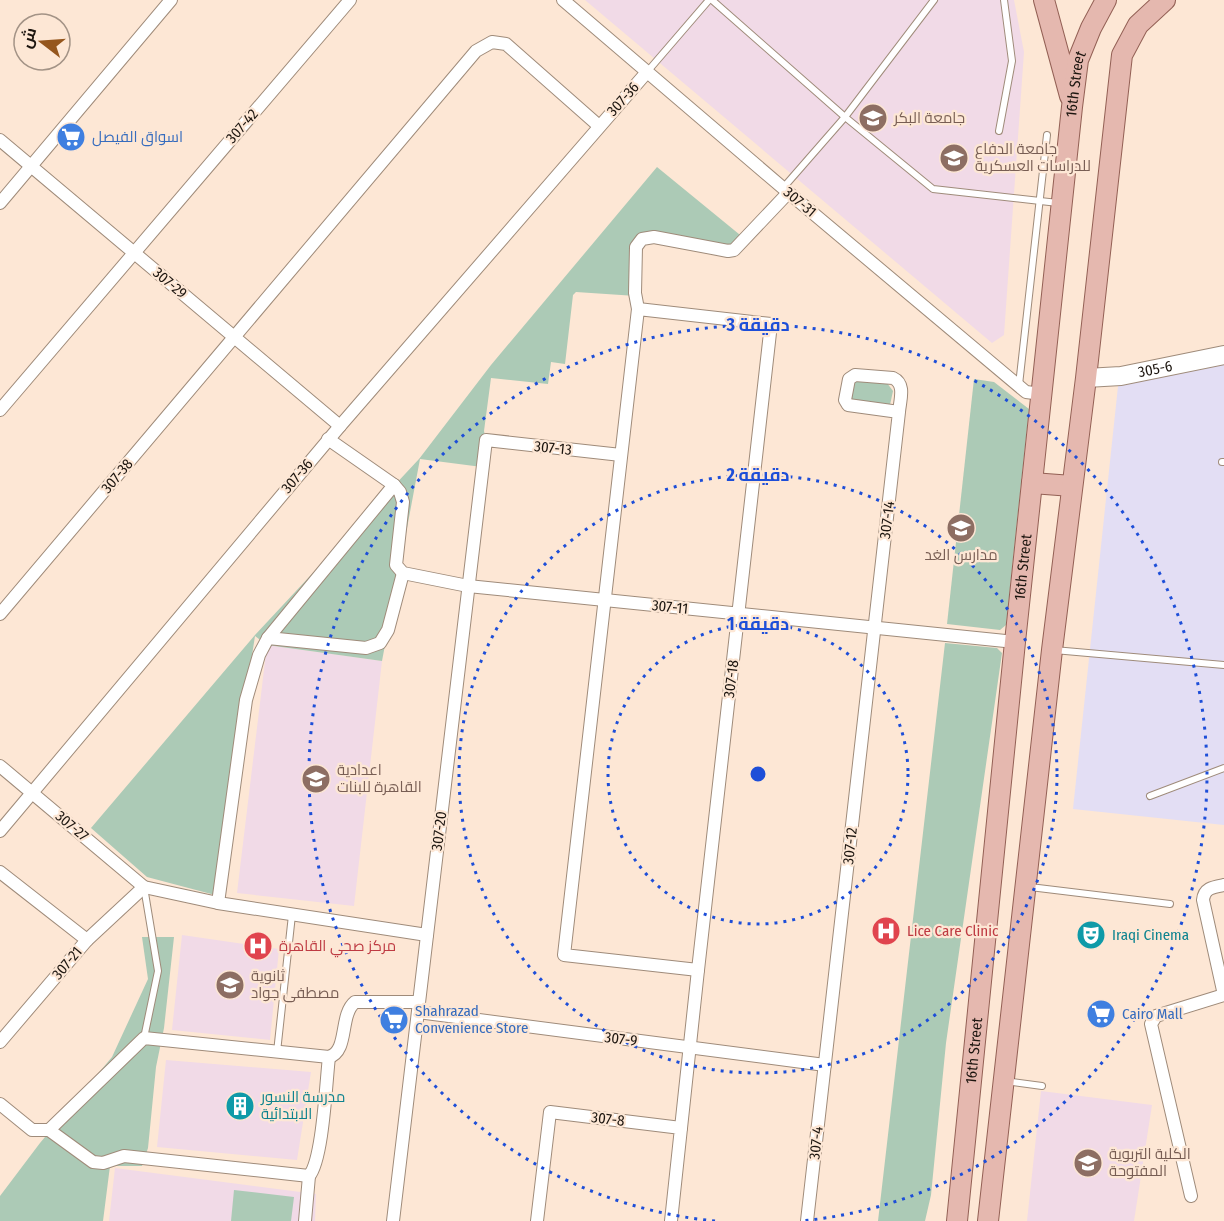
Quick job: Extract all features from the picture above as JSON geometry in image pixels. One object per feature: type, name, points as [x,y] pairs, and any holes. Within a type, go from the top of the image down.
[{"type":"main road","points":[[1044,0],[1053,26],[1072,107]]},
{"type":"main road","name":"16th Street","points":[[964,1141],[1072,107],[1078,60],[1106,0]]},
{"type":"main road","points":[[988,1221],[1122,55],[1138,25],[1165,0]]},
{"type":"main road","points":[[1032,483],[1072,486]]},
{"type":"main road","points":[[946,1221],[964,1141]]},
{"type":"main road","points":[[957,1221],[964,1141]]},
{"type":"main road","points":[[997,1221],[998,1144]]},
{"type":"street","points":[[0,203],[171,0]]},
{"type":"street","name":"307-42","points":[[134,252],[350,0]]},
{"type":"street","name":"307-31","points":[[563,0],[785,191],[1026,393],[1041,394]]},
{"type":"street","name":"307-36","points":[[235,337],[476,51],[492,42],[506,44],[599,126]]},
{"type":"street","name":"307-36","points":[[0,831],[328,439],[647,72]]},
{"type":"street","name":"307-29","points":[[0,140],[340,426]]},
{"type":"street","points":[[698,970],[564,955],[638,309],[635,292],[636,247],[642,239],[654,237],[728,251],[734,250],[785,191]]},
{"type":"street","points":[[0,410],[134,252]]},
{"type":"street","name":"307-18","points":[[638,309],[771,324],[681,1128]]},
{"type":"street","name":"307-38","points":[[0,614],[235,337]]},
{"type":"street","name":"305-6","points":[[1086,378],[1121,376],[1224,355]]},
{"type":"street","name":"307-14","points":[[875,627],[902,386],[896,379],[855,375],[849,379],[845,400],[848,405],[899,412]]},
{"type":"street","points":[[268,638],[366,648],[380,643],[388,630],[403,573],[396,565],[402,502],[400,492],[394,485],[328,439]]},
{"type":"street","name":"307-13","points":[[486,440],[621,454]]},
{"type":"street","name":"307-20","points":[[393,1221],[486,440]]},
{"type":"street","points":[[218,903],[246,700],[259,655],[268,638],[394,485]]},
{"type":"street","name":"307-11","points":[[403,573],[468,586],[1015,642]]},
{"type":"street","name":"307-12","points":[[825,1065],[875,627]]},
{"type":"street","name":"307-27","points":[[0,766],[144,887]]},
{"type":"street","name":"307-21","points":[[0,873],[87,940],[0,1042]]},
{"type":"street","points":[[1191,1196],[1151,1024],[1156,1016],[1224,995],[1203,898],[1209,889],[1224,885]]},
{"type":"street","points":[[87,940],[144,887],[218,903],[427,935]]},
{"type":"street","name":"307-9","points":[[329,1057],[335,1055],[339,1049],[347,1011],[355,1002],[418,1007],[825,1065]]},
{"type":"street","points":[[49,1130],[144,1038],[329,1057],[319,1148],[309,1176],[305,1221]]},
{"type":"street","name":"307-4","points":[[807,1221],[825,1065]]},
{"type":"street","points":[[0,1104],[32,1130],[49,1130],[88,1159],[98,1163],[124,1156],[309,1176]]},
{"type":"street","name":"307-8","points":[[537,1221],[550,1112],[681,1128]]},
{"type":"street","points":[[671,1221],[681,1128]]},
{"type":"lane","points":[[647,72],[711,0],[845,117],[933,189],[1062,203]]},
{"type":"lane","points":[[785,191],[934,0]]},
{"type":"lane","points":[[999,131],[1012,61],[1004,0]]},
{"type":"lane","points":[[1019,387],[1047,135]]},
{"type":"lane","points":[[1052,650],[1224,665]]},
{"type":"lane","points":[[1150,796],[1224,768]]},
{"type":"lane","points":[[1026,886],[1170,904]]},
{"type":"lane","points":[[144,887],[158,971],[144,1038]]},
{"type":"lane","points":[[277,1052],[292,915]]},
{"type":"lane","points":[[1005,1081],[1042,1086]]},
{"type":"shaded area","name":"جامعة البكر","points":[[585,0],[1014,0],[1024,52],[1004,335],[992,343]]},
{"type":"shaded area","points":[[1224,355],[1224,825],[1073,809],[1119,377]]},
{"type":"shaded area","points":[[267,645],[382,661],[354,906],[237,893]]},
{"type":"shaded area","points":[[182,935],[279,949],[270,1040],[172,1030]]},
{"type":"shaded area","points":[[166,1060],[311,1072],[297,1160],[157,1147]]},
{"type":"shaded area","name":"الكلية التربوية المفتوحة","points":[[1041,1091],[1152,1105],[1134,1221],[1027,1221]]},
{"type":"shaded area","points":[[115,1168],[316,1194],[315,1221],[109,1221]]},
{"type":"green space","points":[[657,167],[745,239],[734,250],[642,239],[636,296],[576,292],[573,295],[565,364],[551,362],[548,384],[491,378],[482,467],[420,459],[382,661],[267,645],[255,636],[215,895],[147,877],[91,828],[255,635],[419,459],[491,365]]},
{"type":"green space","points":[[974,379],[994,382],[1029,409],[1006,625],[1000,630],[947,624]]},
{"type":"green space","points":[[856,380],[887,383],[893,391],[890,405],[851,401],[850,387]]},
{"type":"green space","points":[[945,643],[997,648],[1002,653],[946,1043],[931,1195],[925,1221],[878,1221]]},
{"type":"green space","points":[[142,937],[174,937],[164,1028],[156,1067],[148,1148],[142,1166],[110,1166],[103,1221],[0,1221],[0,1196],[40,1143],[112,1057],[148,979]]},
{"type":"green space","points":[[234,1190],[294,1197],[291,1221],[231,1221]]},
{"type":"place","name":"جامعة البكر","points":[[873,118]]},
{"type":"place","name":"اسواق الفيصل","points":[[71,137]]},
{"type":"place","name":"جامعة الدفاع للدراسات العسكرية","points":[[954,158]]},
{"type":"place","name":"مدارس الغد","points":[[961,528]]},
{"type":"place","name":"اعدادية القاهرة للبنات","points":[[316,779]]},
{"type":"place","name":"Lice Care Clinic","points":[[886,931]]},
{"type":"place","name":"Iraqi Cinema","points":[[1091,935]]},
{"type":"place","name":"مركز صحي القاهرة","points":[[258,946]]},
{"type":"place","name":"ثانوية مصطفى جواد","points":[[230,985]]},
{"type":"place","name":"Cairo Mall","points":[[1101,1014]]},
{"type":"place","name":"Shahrazad Convenience Store","points":[[394,1020]]},
{"type":"place","name":"مدرسة النسور الابتدائية","points":[[240,1106]]},
{"type":"place","name":"الكلية التربوية المفتوحة","points":[[1088,1163]]}]
